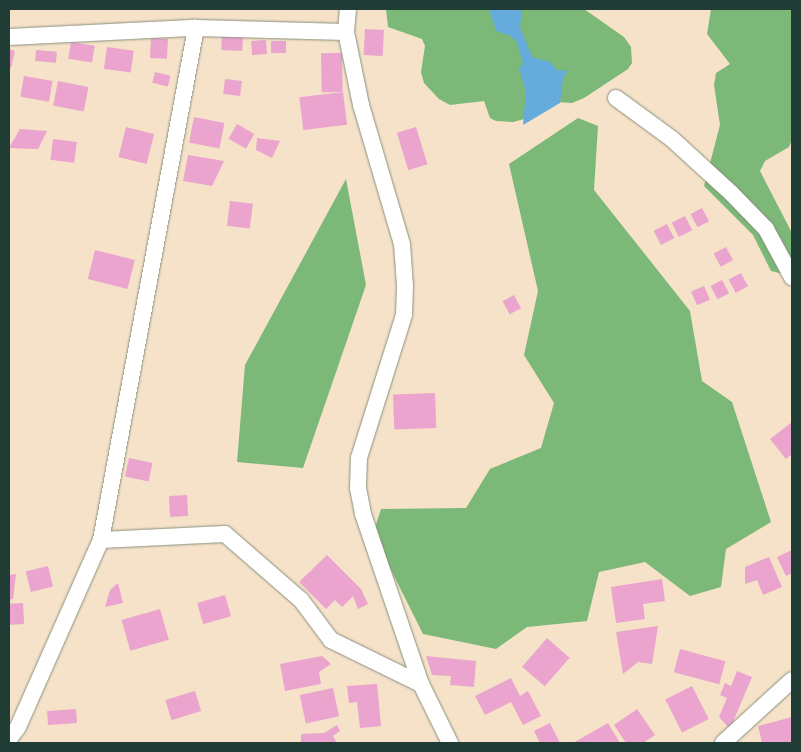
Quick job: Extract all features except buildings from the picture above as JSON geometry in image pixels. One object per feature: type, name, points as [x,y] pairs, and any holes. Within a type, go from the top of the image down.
[{"type":"street","points":[[348,9],[346,32],[361,106],[402,244],[405,286],[404,315],[359,458],[358,488],[363,514],[421,684],[450,743]]},
{"type":"street","points":[[9,37],[196,28],[346,32]]},
{"type":"street","points":[[9,739],[18,727],[101,540],[196,28]]},
{"type":"street","points":[[616,98],[672,139],[732,194],[766,229],[792,277]]},
{"type":"street","points":[[101,540],[225,534],[301,600],[331,640],[421,684]]},
{"type":"street","points":[[723,743],[792,680]]},
{"type":"green space","points":[[386,9],[494,9],[510,27],[531,64],[528,118],[513,122],[496,121],[490,118],[484,101],[450,105],[439,99],[424,83],[421,72],[425,46],[422,39],[388,27]]},
{"type":"green space","points":[[519,9],[584,9],[624,37],[631,47],[632,63],[628,69],[584,98],[572,103],[556,102],[522,42],[515,23]]},
{"type":"green space","points":[[711,9],[792,9],[792,139],[789,147],[765,161],[760,171],[792,233],[792,276],[771,271],[753,235],[704,186],[720,125],[714,85],[716,73],[730,64],[707,34]]},
{"type":"green space","points":[[578,118],[598,126],[594,190],[690,311],[702,381],[732,402],[771,522],[726,549],[721,587],[690,596],[645,562],[599,572],[587,621],[527,627],[496,649],[423,634],[373,534],[381,509],[466,508],[490,469],[541,448],[554,403],[524,355],[538,291],[509,164]]},
{"type":"green space","points":[[346,179],[366,285],[303,468],[237,462],[245,365]]},
{"type":"water","points":[[489,9],[522,9],[520,27],[532,57],[550,62],[557,70],[568,71],[563,78],[560,103],[523,125],[526,92],[519,68],[523,64],[517,42],[511,36],[496,31]]}]
